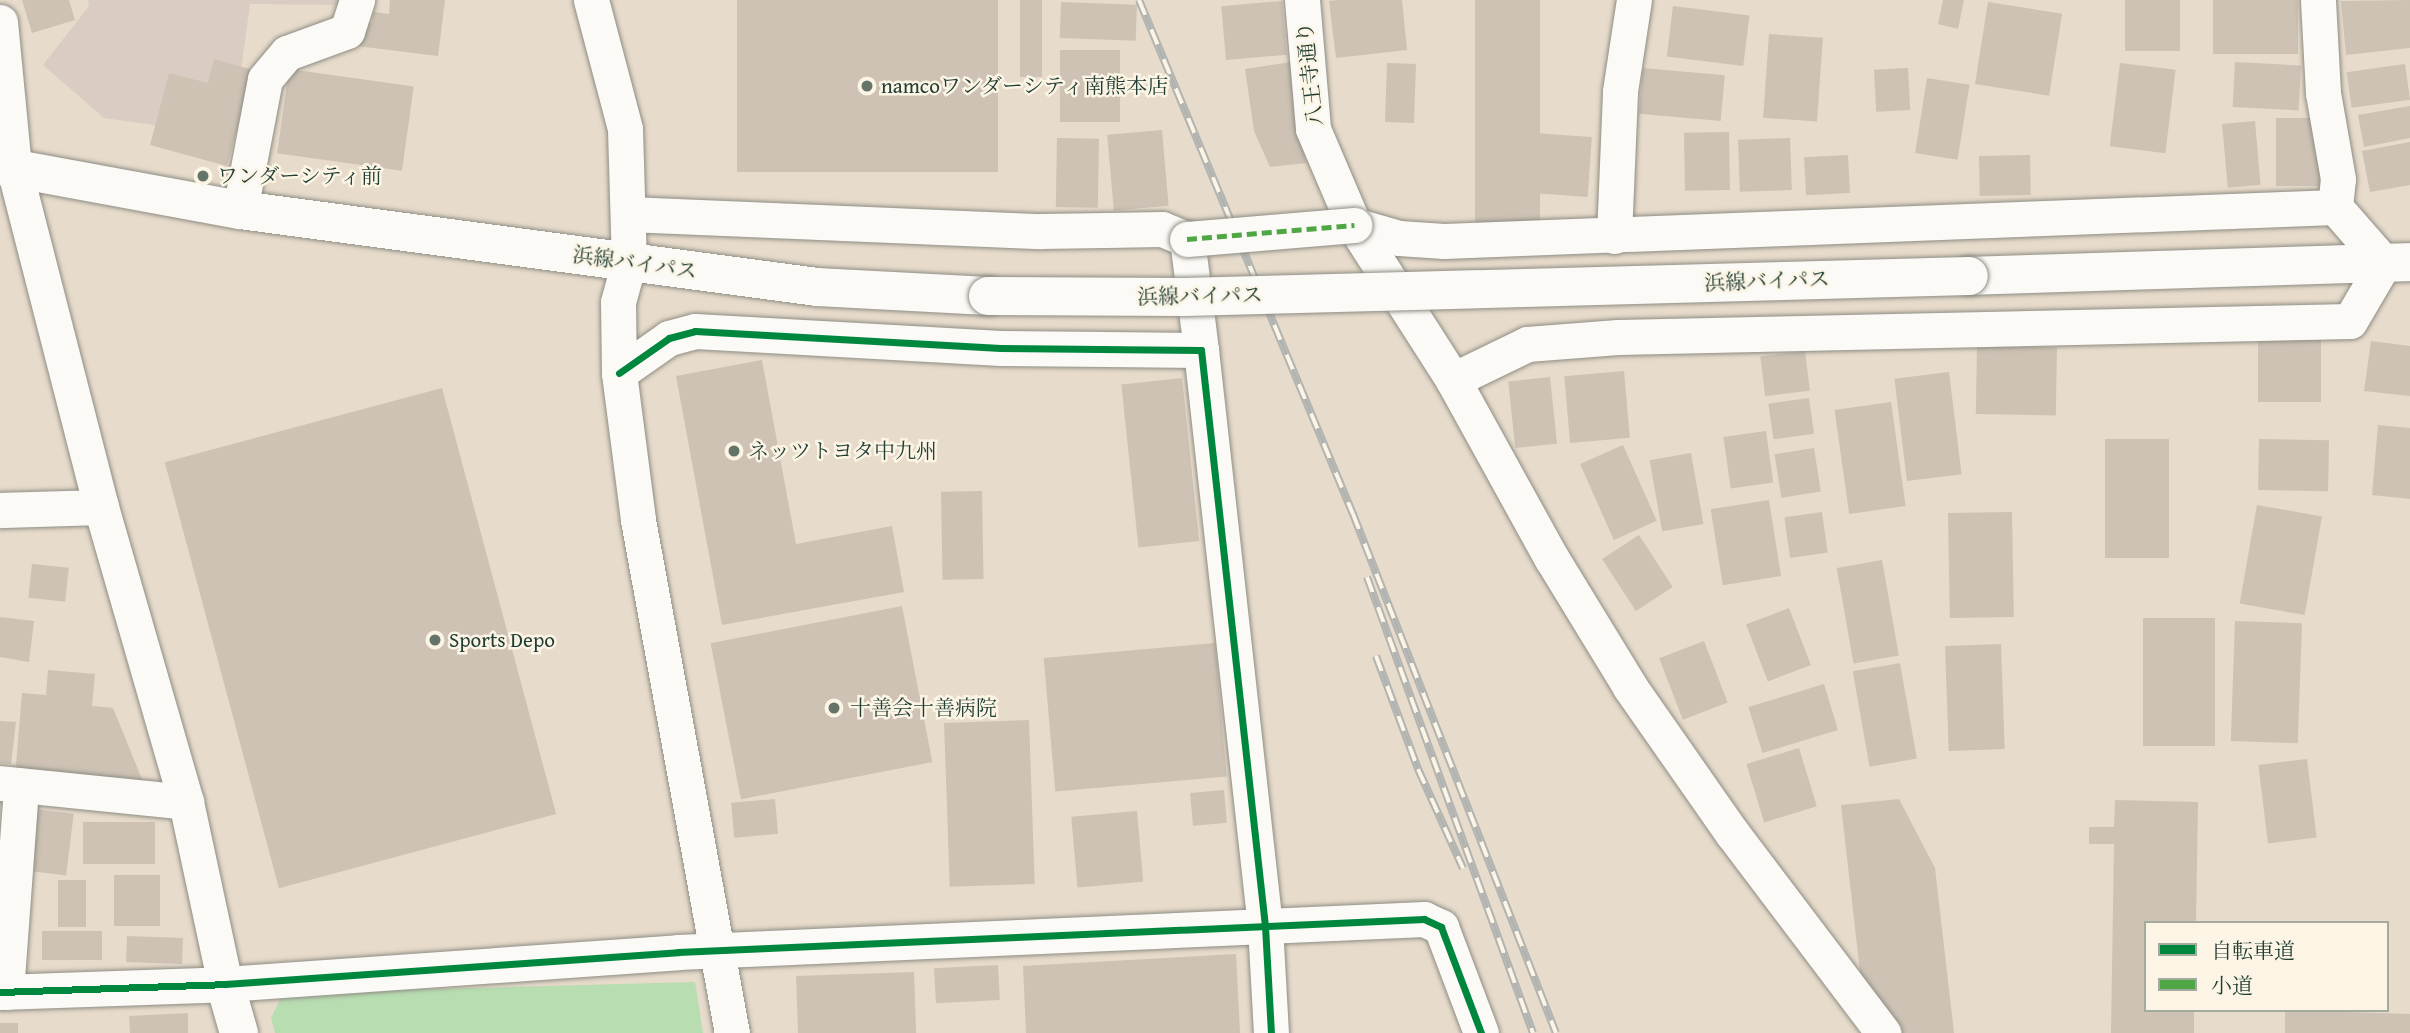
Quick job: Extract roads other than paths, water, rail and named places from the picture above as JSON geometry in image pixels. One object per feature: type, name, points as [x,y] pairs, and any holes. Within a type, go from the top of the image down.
[{"type":"main road","name":"浜線バイパス","points":[[7,167],[240,210],[817,287],[988,296],[1185,297],[2397,262]]},
{"type":"main road","points":[[225,985],[239,1033]]},
{"type":"street","points":[[240,210],[265,79],[287,53],[347,31],[357,0]]},
{"type":"street","points":[[591,0],[625,129],[629,262],[618,302],[620,373],[638,520],[719,950],[732,1033]]},
{"type":"street","name":"八王寺通り","points":[[1302,0],[1313,129],[1354,225],[1452,380],[1552,559],[1630,687],[1732,833],[1883,1033]]},
{"type":"street","points":[[1614,236],[1620,91],[1633,0]]},
{"type":"street","points":[[2318,0],[2323,93],[2338,179],[2335,206]]},
{"type":"street","points":[[0,22],[7,167],[186,802],[225,985]]},
{"type":"street","points":[[628,214],[1041,231],[1162,229],[1187,239],[1354,225],[1399,238],[1444,241],[2335,206],[2397,262],[2350,321],[1618,337],[1527,344],[1452,380]]},
{"type":"street","points":[[1187,239],[1265,926],[1271,1033]]},
{"type":"street","points":[[620,373],[669,338],[695,331],[1001,348],[1201,350]]},
{"type":"street","points":[[0,510],[101,507]]},
{"type":"street","points":[[186,802],[10,784],[3,992],[225,985],[719,950],[1424,919],[1441,927],[1481,1033]]},
{"type":"railway","points":[[1139,0],[1353,514],[1556,1033]]},
{"type":"railway","points":[[1367,577],[1533,1033]]},
{"type":"railway","points":[[1376,656],[1418,769],[1463,868]]},
{"type":"place","name":"namcoワンダーシティ南熊本店","points":[[867,86]]},
{"type":"place","name":"ワンダーシティ前","points":[[203,176]]},
{"type":"place","name":"ネッツトヨタ中九州","points":[[734,451]]},
{"type":"place","name":"Sports Depo","points":[[435,640]]},
{"type":"place","name":"十善会十善病院","points":[[834,708]]}]
